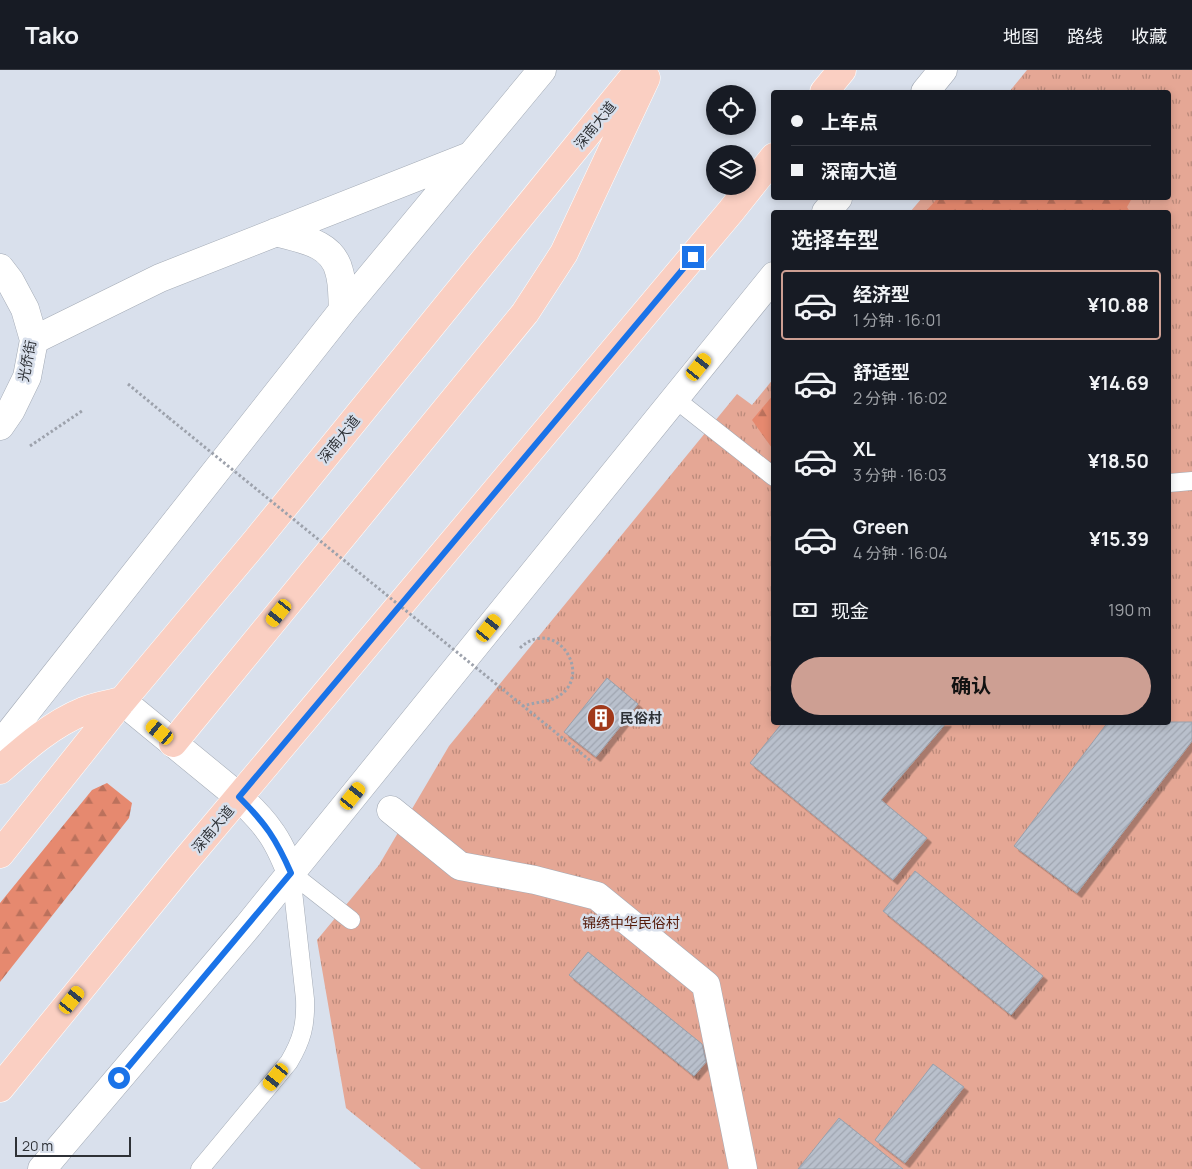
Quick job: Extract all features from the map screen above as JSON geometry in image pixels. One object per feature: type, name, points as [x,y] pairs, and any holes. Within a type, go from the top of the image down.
[{"type":"main road","points":[[0,745],[343,310],[542,70]]},
{"type":"main road","name":"深南大道","points":[[0,854],[122,701],[256,541],[639,70]]},
{"type":"main road","points":[[173,743],[525,313],[564,253],[650,70]]},
{"type":"main road","points":[[826,90],[842,70]]},
{"type":"main road","points":[[926,90],[943,70]]},
{"type":"main road","points":[[34,340],[160,278],[472,156]]},
{"type":"main road","name":"深南大道","points":[[0,1088],[180,867],[731,211],[771,161]]},
{"type":"main road","points":[[828,210],[836,200]]},
{"type":"main road","points":[[276,232],[317,244],[332,255],[339,270],[343,310]]},
{"type":"main road","name":"光侨街","points":[[0,268],[10,281],[25,309],[34,340],[27,377],[11,410],[0,426]]},
{"type":"main road","points":[[42,1169],[291,873],[771,280]]},
{"type":"main road","points":[[0,770],[26,747],[60,722],[85,710],[122,701],[239,797],[269,829],[283,853],[291,873]]},
{"type":"main road","points":[[390,810],[460,866],[535,880],[597,896],[706,985],[743,1169]]},
{"type":"lane","points":[[674,398],[771,475]]},
{"type":"lane","points":[[1171,482],[1192,481]]},
{"type":"lane","points":[[291,873],[351,920]]},
{"type":"lane","points":[[200,1169],[289,1062],[303,1034],[306,1019],[305,999],[291,873]]},
{"type":"path","points":[[128,384],[592,762]]},
{"type":"path","points":[[27,448],[82,411]]},
{"type":"path","points":[[516,653],[528,642],[549,639],[564,647],[572,662],[573,670],[568,688],[554,698],[523,706]]},
{"type":"green space","name":"锦绣中华民俗村","points":[[1027,70],[1192,70],[1192,1169],[421,1169],[346,1108],[317,940],[379,865],[449,746],[737,394],[752,405],[771,382],[771,725],[1171,725],[1171,210],[912,210],[920,200],[1171,200],[1171,90],[1011,90]]},
{"type":"green space","points":[[936,200],[1131,200],[1127,207],[1129,210],[927,210]]},
{"type":"green space","points":[[771,398],[771,447],[752,420]]},
{"type":"green space","points":[[107,783],[132,803],[129,818],[0,982],[0,903],[92,790]]},
{"type":"building","name":"民俗村","points":[[607,678],[638,704],[596,757],[564,732]]},
{"type":"building","points":[[1171,722],[1192,722],[1192,741],[1077,893],[1014,846],[1106,725],[1171,725]]},
{"type":"building","points":[[781,725],[944,725],[881,800],[927,838],[893,880],[750,763]]},
{"type":"building","points":[[915,871],[1043,976],[1011,1015],[883,911]]},
{"type":"building","points":[[588,952],[702,1044],[706,1062],[694,1076],[569,975]]},
{"type":"building","points":[[933,1064],[964,1087],[905,1163],[875,1140]]},
{"type":"building","points":[[839,1118],[903,1169],[798,1169]]},
{"type":"place","name":"民俗村","points":[[601,718]]},
{"type":"route","points":[[119,1078],[291,873],[283,853],[269,829],[239,797],[693,257]]}]
